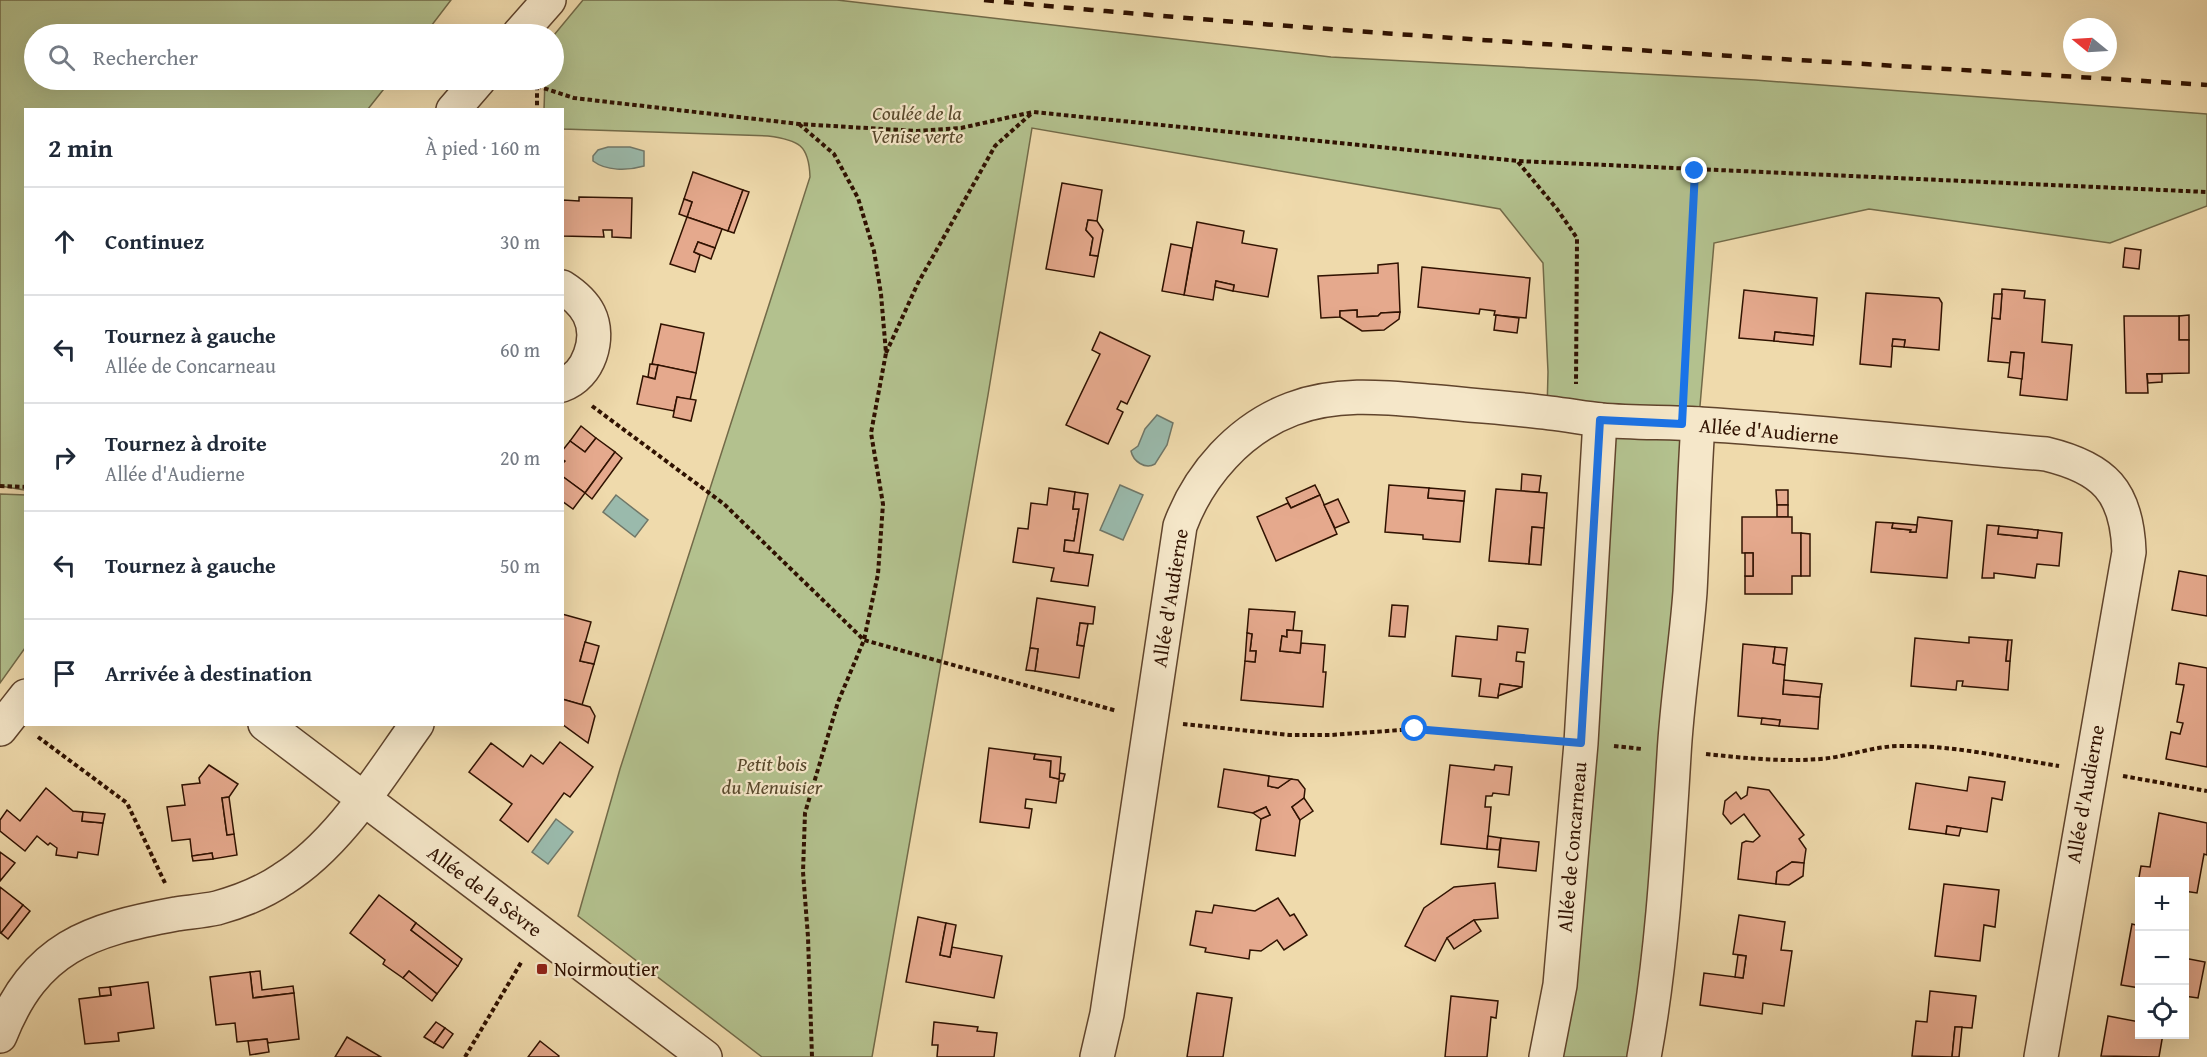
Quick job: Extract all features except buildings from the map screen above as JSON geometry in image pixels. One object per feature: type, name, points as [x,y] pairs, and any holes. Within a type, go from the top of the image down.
[{"type":"street","points":[[528,24],[549,0]]},
{"type":"street","points":[[455,108],[470,90]]},
{"type":"street","points":[[564,288],[579,299],[590,315],[594,334],[591,354],[582,370],[565,384]]},
{"type":"street","name":"Allée d'Audierne","points":[[1097,1057],[1107,1014],[1179,526],[1188,505],[1209,473],[1252,431],[1292,409],[1331,399],[1355,397],[1392,398],[1588,418],[1690,424],[2046,454],[2080,465],[2106,482],[2119,498],[2126,516],[2128,552],[2041,1057]]},
{"type":"street","name":"Allée de Concarneau","points":[[1545,1057],[1560,985],[1581,743],[1588,418]]},
{"type":"street","points":[[1644,1057],[1656,969],[1689,592],[1693,483],[1690,424]]},
{"type":"street","points":[[0,729],[24,699]]},
{"type":"street","name":"Allée de la Sèvre","points":[[268,726],[705,1057]]},
{"type":"street","points":[[0,1036],[24,988],[42,967],[65,948],[110,928],[217,908],[263,891],[283,879],[323,846],[363,798],[416,726]]},
{"type":"path","points":[[537,90],[537,108]]},
{"type":"path","points":[[549,90],[574,98],[799,124],[917,131],[961,128],[1033,112],[1518,161],[1695,171],[2207,192]]},
{"type":"path","points":[[812,1057],[808,937],[803,872],[805,813],[838,702],[864,640],[878,574],[884,504],[871,433],[886,353],[918,283],[995,146],[1033,112]]},
{"type":"path","points":[[799,124],[834,154],[858,198],[874,251],[881,294],[886,353]]},
{"type":"path","points":[[1518,161],[1557,209],[1576,238],[1588,418]]},
{"type":"path","points":[[1690,424],[1695,171]]},
{"type":"path","points":[[565,384],[724,504],[864,640],[1151,721],[1289,735],[1331,735],[1415,729],[1783,761],[1823,759],[1867,749],[1900,746],[1955,750],[2207,791]]},
{"type":"path","points":[[0,486],[24,487]]},
{"type":"path","points":[[36,735],[127,803],[179,914]]},
{"type":"path","points":[[465,1057],[539,932]]},
{"type":"green space","points":[[0,0],[451,0],[433,24],[24,24],[24,90],[383,90],[369,108],[24,108],[24,490],[0,486]]},
{"type":"green space","name":"Coulée de la Venise verte","points":[[583,0],[837,0],[1331,57],[1755,80],[2207,114],[2207,206],[2110,243],[1869,209],[1714,243],[1644,1057],[1546,1057],[1600,420],[1547,412],[1548,372],[1543,263],[1500,209],[1032,128],[988,395],[872,1057],[762,1057],[578,916],[620,769],[810,177],[809,166],[804,151],[795,142],[768,136],[564,129],[564,108],[544,108],[545,90],[564,90],[563,24]]},
{"type":"green space","points":[[0,494],[24,495],[24,649],[0,683]]},
{"type":"shaded area","points":[[608,147],[630,147],[644,151],[644,166],[617,169],[604,167],[593,161],[593,156],[598,150]]},
{"type":"shaded area","points":[[1157,415],[1173,423],[1167,445],[1155,464],[1147,466],[1137,461],[1131,451],[1138,446],[1145,429]]},
{"type":"shaded area","points":[[1120,485],[1143,495],[1123,540],[1100,530]]},
{"type":"shaded area","points":[[616,495],[648,520],[635,537],[603,512]]},
{"type":"shaded area","points":[[556,819],[573,832],[548,864],[532,852]]},
{"type":"railway","points":[[984,0],[1442,37],[2207,85]]},
{"type":"place","name":"Noirmoutier","points":[[542,969]]},
{"type":"route","points":[[1415,729],[1581,743],[1600,420],[1682,424],[1695,171]]},
{"type":"park label","name":"Petit bois du Menuisier","points":[[772,776]]}]
